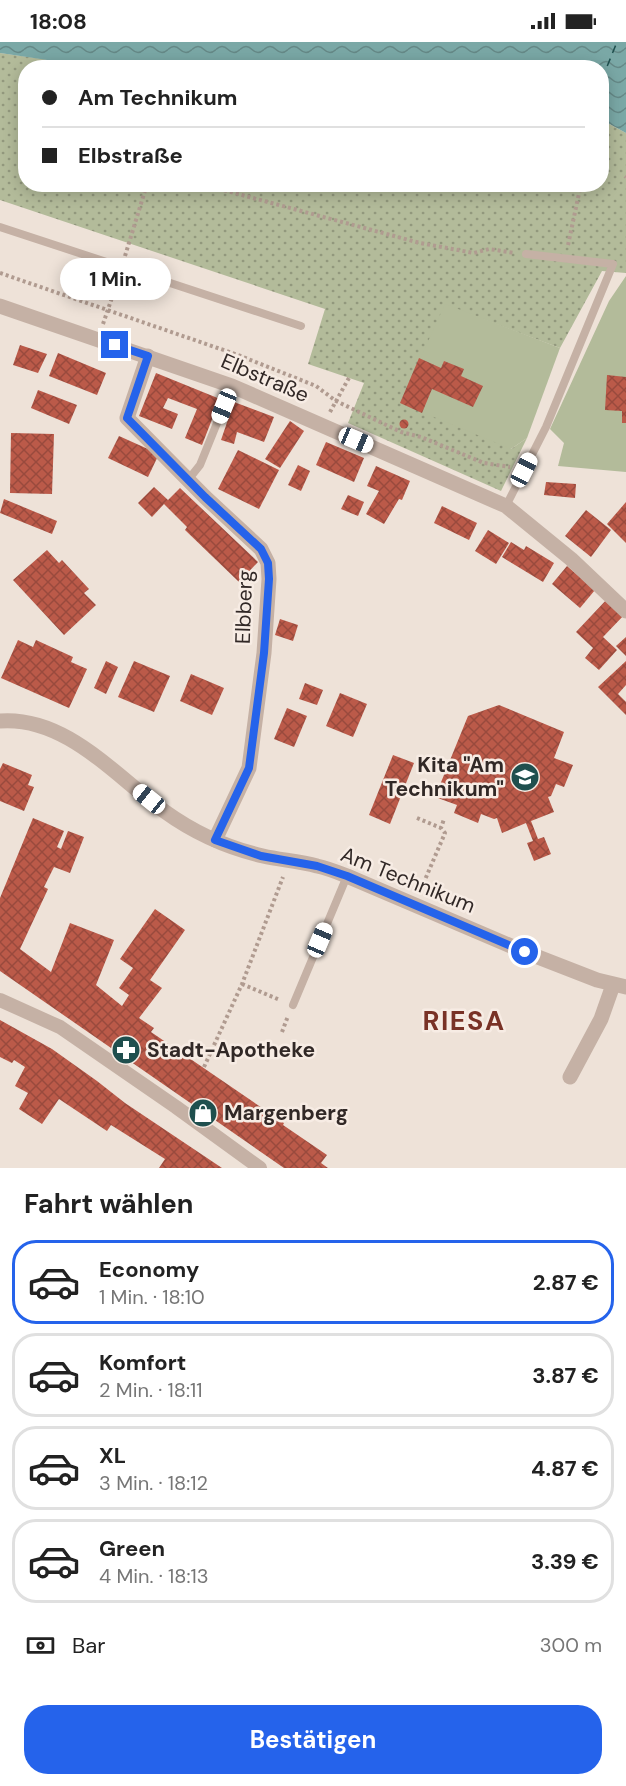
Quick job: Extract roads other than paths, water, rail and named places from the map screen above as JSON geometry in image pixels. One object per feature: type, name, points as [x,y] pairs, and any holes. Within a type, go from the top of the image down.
[{"type":"street","name":"Elbstraße","points":[[0,306],[232,386],[506,506],[571,559],[626,611]]},
{"type":"street","name":"Elbberg","points":[[148,356],[127,418],[261,549],[268,563],[264,653],[249,768],[215,840]]},
{"type":"street","name":"Am Technikum","points":[[0,721],[34,723],[52,730],[98,760],[163,811],[215,840],[261,856],[317,866],[347,876],[525,952],[620,986]]},
{"type":"street","points":[[570,1077],[620,986]]},
{"type":"street","points":[[0,1000],[60,1028],[176,1107],[260,1168]]},
{"type":"lane","points":[[0,227],[301,326]]},
{"type":"lane","points":[[506,506],[546,427],[613,264],[526,254]]},
{"type":"lane","points":[[188,480],[200,465],[232,386]]},
{"type":"lane","points":[[292,1005],[347,876]]},
{"type":"water","points":[[0,42],[626,42],[626,133],[609,124],[609,60],[47,60],[0,53]]},
{"type":"place","name":"Kita \"Am Technikum\"","points":[[525,777]]},
{"type":"place","name":"Stadt-Apotheke","points":[[126,1050]]},
{"type":"place","name":"Margenberg","points":[[203,1113]]},
{"type":"district","name":"RIESA","points":[[464,1020]]}]
